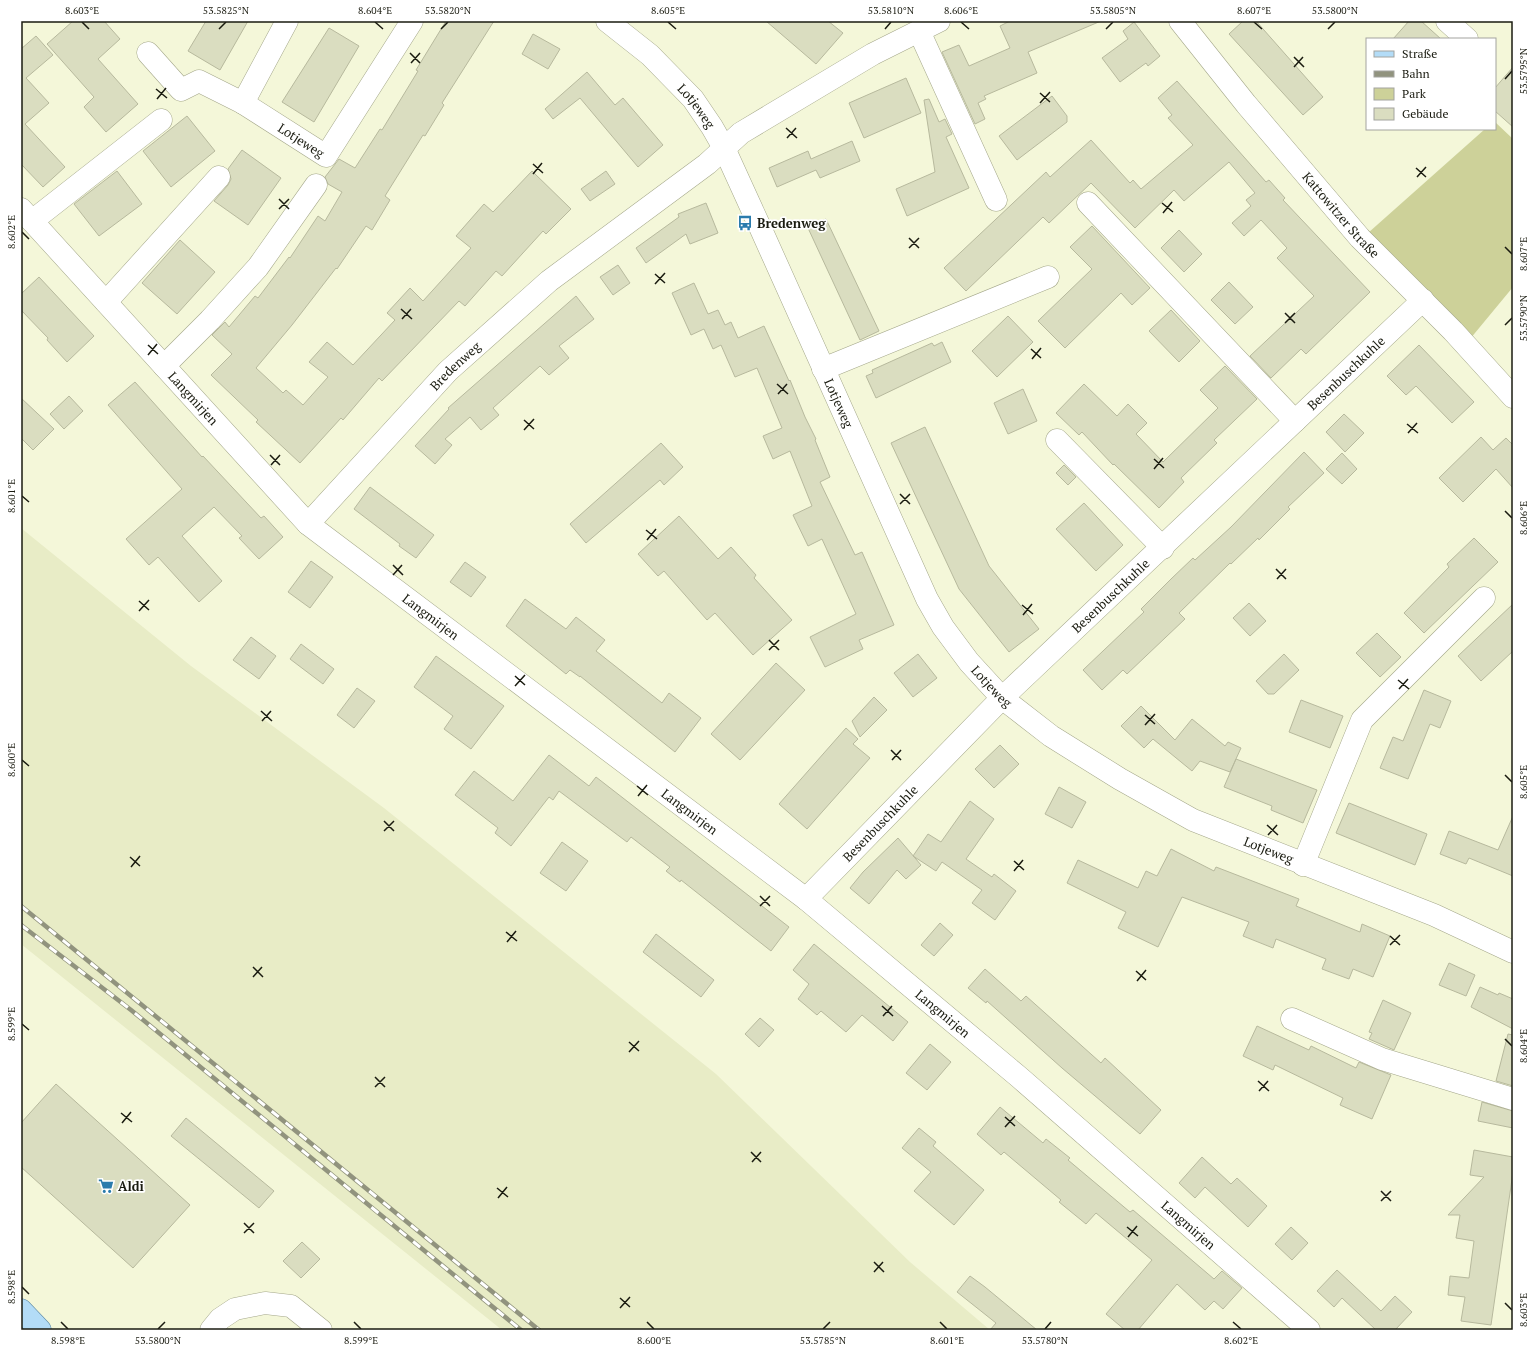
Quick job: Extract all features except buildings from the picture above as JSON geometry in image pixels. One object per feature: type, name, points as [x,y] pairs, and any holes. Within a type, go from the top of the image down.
[{"type":"main road","points":[[21,1310],[40,1330]]},
{"type":"street","points":[[243,103],[286,21]]},
{"type":"street","name":"Lotjeweg","points":[[148,53],[180,90],[199,81],[243,103],[326,156],[412,21]]},
{"type":"street","name":"Lotjeweg","points":[[607,21],[650,55],[693,99],[712,127],[724,148],[927,599],[943,627],[968,662],[1002,698],[1051,736],[1120,779],[1186,816],[1303,864],[1434,915],[1513,952]]},
{"type":"street","name":"Bredenweg","points":[[308,524],[448,371],[549,281],[707,164],[740,133],[873,54],[939,21]]},
{"type":"street","name":"Kattowitzer Straße","points":[[1180,21],[1246,104],[1360,238],[1454,331],[1513,397]]},
{"type":"street","points":[[1447,21],[1466,38]]},
{"type":"street","points":[[920,30],[996,200]]},
{"type":"street","points":[[26,215],[161,120]]},
{"type":"street","points":[[106,302],[220,177]]},
{"type":"street","points":[[164,366],[210,320],[258,266],[316,185]]},
{"type":"street","points":[[1088,204],[1295,421]]},
{"type":"street","name":"Langmirjen","points":[[26,215],[308,524],[806,899],[1019,1076],[1309,1330]]},
{"type":"street","name":"Lotjeweg","points":[[823,369],[1048,277]]},
{"type":"street","name":"Besenbuschkuhle","points":[[806,899],[1002,698],[1423,300]]},
{"type":"street","points":[[1057,440],[1162,548]]},
{"type":"street","name":"Lotjeweg","points":[[1303,864],[1362,720],[1484,598]]},
{"type":"street","points":[[1292,1020],[1382,1059],[1513,1099]]},
{"type":"street","points":[[211,1330],[220,1319],[235,1309],[265,1303],[291,1306],[321,1330]]},
{"type":"shaded area","points":[[21,528],[191,666],[384,808],[716,1074],[910,1262],[990,1330],[502,1330],[21,944]]},
{"type":"green space","points":[[1496,123],[1513,139],[1513,287],[1470,339],[1368,233],[1484,130],[1496,130]]},
{"type":"railway","points":[[21,906],[539,1330]]},
{"type":"railway","points":[[21,925],[131,1010],[521,1330]]},
{"type":"place","name":"Bredenweg","points":[[745,223]]},
{"type":"place","name":"Aldi","points":[[106,1186]]}]
